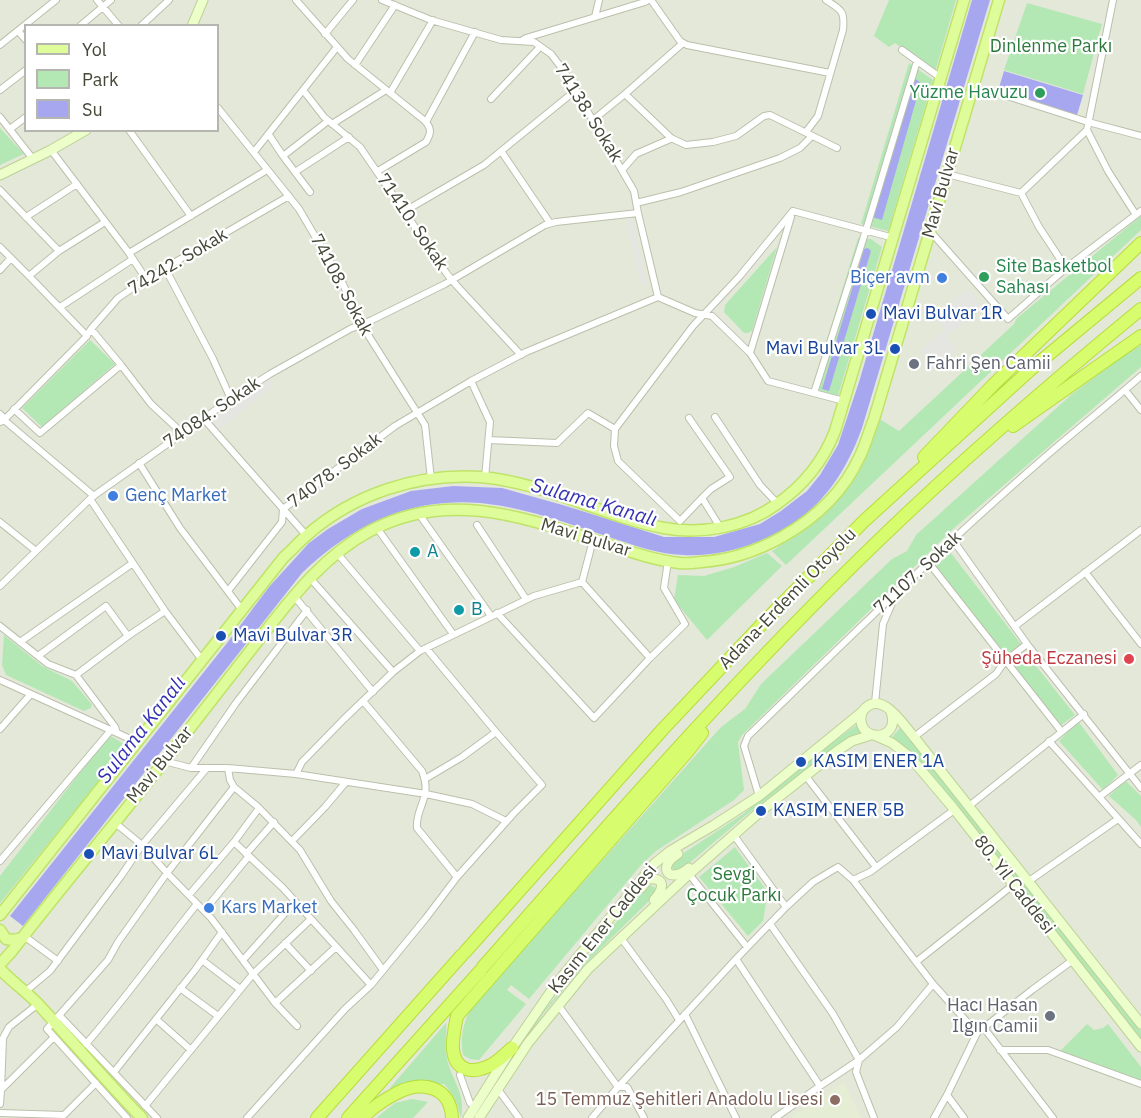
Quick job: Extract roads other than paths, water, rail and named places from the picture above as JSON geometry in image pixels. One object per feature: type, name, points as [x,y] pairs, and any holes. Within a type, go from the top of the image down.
[{"type":"highway","points":[[864,521],[948,430],[1141,243]]},
{"type":"highway","name":"Adana-Erdemli Otoyolu","points":[[318,1116],[663,729],[763,623],[864,521],[1030,370],[1141,278]]},
{"type":"highway","name":"Adana-Erdemli Otoyolu","points":[[348,1118],[615,818],[747,675],[878,541],[1052,383],[1141,309]]},
{"type":"highway","points":[[967,458],[1141,336]]},
{"type":"highway","points":[[513,1048],[490,1066],[472,1071],[461,1067],[457,1063],[454,1051],[457,1017],[688,751],[747,675]]},
{"type":"highway","points":[[362,1118],[397,1093],[414,1087],[429,1087],[440,1091],[447,1098],[452,1109],[452,1118]]},
{"type":"main road","points":[[193,24],[203,0]]},
{"type":"main road","name":"Mavi Bulvar","points":[[0,922],[2,911],[284,557],[306,535],[349,506],[396,486],[453,477],[485,478],[514,482],[643,523],[689,530],[720,527],[746,520],[777,504],[799,487],[821,460],[832,438],[964,0]]},
{"type":"main road","name":"Mavi Bulvar","points":[[0,963],[24,937],[310,577],[337,553],[370,531],[419,513],[437,510],[478,510],[517,516],[651,558],[682,563],[716,561],[743,555],[767,545],[801,527],[829,502],[849,477],[861,455],[874,419],[999,0]]},
{"type":"main road","points":[[0,175],[82,132]]},
{"type":"main road","points":[[875,703],[890,709],[893,720],[890,729],[881,735],[873,736],[863,728],[860,718],[865,708],[875,703]]},
{"type":"main road","name":"80. Yıl Caddesi","points":[[890,709],[1141,1024]]},
{"type":"main road","name":"Kasım Ener Caddesi","points":[[468,1118],[556,984],[654,864],[670,851],[759,796],[862,712]]},
{"type":"main road","name":"Kasım Ener Caddesi","points":[[479,1118],[528,1043],[588,969],[733,834],[778,797],[852,741],[873,736]]},
{"type":"main road","name":"80. Yıl Caddesi","points":[[873,736],[892,743],[910,757],[954,809],[1141,1047]]},
{"type":"main road","points":[[770,787],[760,799],[671,858],[666,867],[668,872],[672,875],[682,873],[764,804],[778,797]]},
{"type":"main road","points":[[545,1002],[648,879],[659,880],[662,890],[656,898],[587,964],[558,998],[558,1005]]},
{"type":"main road","points":[[0,930],[6,939],[24,937]]},
{"type":"main road","points":[[0,950],[2,958],[0,963]]},
{"type":"main road","points":[[0,969],[56,1018],[142,1118]]},
{"type":"street","points":[[27,24],[56,0]]},
{"type":"street","points":[[97,0],[117,24]]},
{"type":"street","points":[[82,24],[111,0]]},
{"type":"street","points":[[143,24],[169,0]]},
{"type":"street","points":[[296,0],[336,47],[426,122],[430,128],[431,134],[426,142],[378,171]]},
{"type":"street","points":[[325,33],[352,0]]},
{"type":"street","points":[[595,17],[598,0]]},
{"type":"street","points":[[520,42],[526,38],[649,0],[682,43],[831,73]]},
{"type":"street","points":[[806,132],[818,116],[843,30],[844,18],[839,8],[826,0]]},
{"type":"street","points":[[930,231],[1008,319],[1066,268],[1138,213],[1108,171],[1087,130],[1113,0]]},
{"type":"street","name":"74138. Sokak","points":[[386,1],[433,20],[501,40],[534,42],[551,54],[576,90],[634,190],[658,297]]},
{"type":"street","points":[[356,65],[395,5]]},
{"type":"street","points":[[282,156],[330,122],[388,92],[433,20]]},
{"type":"street","points":[[0,45],[24,26]]},
{"type":"street","points":[[18,31],[24,38]]},
{"type":"street","points":[[426,122],[475,32]]},
{"type":"street","points":[[593,120],[682,43]]},
{"type":"street","points":[[254,152],[336,47]]},
{"type":"street","points":[[491,99],[540,47]]},
{"type":"street","points":[[902,50],[941,78]]},
{"type":"street","points":[[814,393],[917,61]]},
{"type":"street","points":[[0,90],[24,72]]},
{"type":"street","name":"71410. Sokak","points":[[303,90],[330,122],[360,147],[452,280],[521,355]]},
{"type":"street","points":[[405,211],[484,165],[576,90]]},
{"type":"street","points":[[625,94],[671,138],[686,145],[713,142],[735,136],[764,116],[770,115],[837,147]]},
{"type":"street","points":[[1007,96],[1141,136]]},
{"type":"street","name":"74108. Sokak","points":[[219,109],[299,209],[343,284],[361,324],[425,425],[431,479]]},
{"type":"street","points":[[0,117],[33,159]]},
{"type":"street","points":[[10,129],[24,118]]},
{"type":"street","points":[[1021,193],[1087,130]]},
{"type":"street","points":[[130,132],[191,216]]},
{"type":"street","points":[[268,135],[310,192]]},
{"type":"street","points":[[636,202],[681,192],[780,158],[800,148],[812,136]]},
{"type":"street","points":[[295,172],[349,137]]},
{"type":"street","points":[[623,169],[636,154],[671,138]]},
{"type":"street","points":[[51,150],[146,279]]},
{"type":"street","points":[[501,150],[550,223],[638,213]]},
{"type":"street","points":[[60,307],[191,216],[267,170]]},
{"type":"street","points":[[946,174],[1021,193],[1039,227],[1066,268]]},
{"type":"street","points":[[26,217],[76,184]]},
{"type":"street","points":[[0,190],[59,251]]},
{"type":"street","name":"74242. Sokak","points":[[2,421],[87,336],[118,298],[146,279],[289,196]]},
{"type":"street","points":[[793,211],[894,238]]},
{"type":"street","points":[[689,418],[730,477],[711,489],[680,521],[618,461],[614,446],[615,429],[693,326],[739,277],[793,211]]},
{"type":"street","points":[[750,352],[793,211]]},
{"type":"street","points":[[29,276],[59,251],[105,222]]},
{"type":"street","name":"74084. Sokak","points":[[0,586],[92,497],[231,399],[350,329],[452,280],[550,223]]},
{"type":"street","points":[[0,247],[87,336]]},
{"type":"street","points":[[0,270],[11,258]]},
{"type":"street","points":[[165,268],[213,358],[231,399]]},
{"type":"street","points":[[658,297],[695,313],[712,316],[750,352],[768,381],[844,401]]},
{"type":"street","name":"74078. Sokak","points":[[228,591],[282,522],[283,509],[395,426],[471,381],[521,355],[658,297]]},
{"type":"street","points":[[91,329],[151,404],[182,434]]},
{"type":"street","points":[[14,410],[40,433],[121,364]]},
{"type":"street","name":"71107. Sokak","points":[[759,796],[744,746],[748,736],[953,540],[1036,465],[1141,376]]},
{"type":"street","points":[[471,381],[490,422],[485,478]]},
{"type":"street","points":[[1125,390],[1141,410]]},
{"type":"street","points":[[489,440],[556,443],[588,413],[615,429]]},
{"type":"street","points":[[0,414],[3,417],[2,421],[92,497],[165,610],[202,660]]},
{"type":"street","points":[[715,417],[760,485],[777,504]]},
{"type":"street","points":[[204,419],[306,535]]},
{"type":"street","points":[[139,463],[180,528],[242,610]]},
{"type":"street","points":[[702,498],[720,527]]},
{"type":"street","points":[[419,513],[494,615],[594,718],[650,657],[685,624],[664,588],[668,561]]},
{"type":"street","points":[[0,522],[36,551]]},
{"type":"street","points":[[477,525],[526,599]]},
{"type":"street","points":[[377,528],[453,634]]},
{"type":"street","points":[[1016,626],[1141,530]]},
{"type":"street","points":[[582,582],[593,540]]},
{"type":"street","points":[[953,540],[1028,644],[1141,788]]},
{"type":"street","points":[[247,1118],[345,1010],[371,986],[457,877],[506,821],[542,785],[337,553]]},
{"type":"street","points":[[20,642],[134,563]]},
{"type":"street","points":[[929,563],[1061,731]]},
{"type":"street","points":[[1085,573],[1141,644]]},
{"type":"street","points":[[310,577],[393,672]]},
{"type":"street","points":[[582,582],[650,657]]},
{"type":"street","points":[[296,774],[302,762],[363,701],[393,672],[423,650],[526,599],[582,582]]},
{"type":"street","points":[[875,703],[883,624],[896,593]]},
{"type":"street","points":[[294,596],[373,692]]},
{"type":"street","points":[[38,656],[106,606],[128,636]]},
{"type":"street","points":[[76,675],[165,610]]},
{"type":"street","points":[[191,768],[236,703],[307,610]]},
{"type":"street","points":[[0,626],[48,664],[76,675],[115,727],[114,732],[0,861]]},
{"type":"street","points":[[914,737],[996,674],[1005,662],[1028,644]]},
{"type":"street","points":[[0,680],[137,742]]},
{"type":"street","points":[[0,729],[31,694]]},
{"type":"street","points":[[363,701],[422,771],[426,794],[417,828],[457,877]]},
{"type":"street","points":[[969,806],[1084,714]]},
{"type":"street","points":[[425,779],[462,757],[496,732]]},
{"type":"street","points":[[1049,741],[1141,844]]},
{"type":"street","points":[[164,761],[191,768],[228,768],[296,774],[426,794],[470,803],[506,821]]},
{"type":"street","points":[[1099,797],[1141,765]]},
{"type":"street","points":[[26,991],[50,971],[142,845],[207,768]]},
{"type":"street","points":[[228,768],[234,787],[274,822],[300,850],[331,901],[384,970]]},
{"type":"street","points":[[805,775],[876,867]]},
{"type":"street","points":[[292,841],[346,782]]},
{"type":"street","points":[[128,1118],[47,1029],[108,960],[118,942],[167,873],[234,787]]},
{"type":"street","points":[[189,895],[234,842],[259,808]]},
{"type":"street","points":[[853,880],[870,872],[954,809]]},
{"type":"street","points":[[1029,881],[1119,819]]},
{"type":"street","points":[[114,822],[142,845],[204,910],[274,1003],[297,1026]]},
{"type":"street","points":[[204,910],[274,822]]},
{"type":"street","points":[[733,834],[786,907]]},
{"type":"street","points":[[234,842],[295,902],[371,986]]},
{"type":"street","points":[[592,1118],[735,958],[813,882],[838,867],[853,880],[933,984],[977,1033]]},
{"type":"street","points":[[689,874],[747,947]]},
{"type":"street","points":[[916,962],[1014,885]]},
{"type":"street","points":[[243,960],[295,902]]},
{"type":"street","points":[[86,1044],[197,904]]},
{"type":"street","points":[[145,1106],[253,974],[311,919]]},
{"type":"street","points":[[770,924],[834,1014],[860,1060],[856,1072],[874,1118]]},
{"type":"street","points":[[114,1072],[222,932]]},
{"type":"street","points":[[24,937],[58,960]]},
{"type":"street","points":[[621,938],[679,1020]]},
{"type":"street","points":[[285,943],[310,970]]},
{"type":"street","points":[[274,1003],[336,947]]},
{"type":"street","points":[[735,958],[820,1086]]},
{"type":"street","points":[[202,960],[240,989]]},
{"type":"street","points":[[934,1118],[977,1033],[1073,960]]},
{"type":"street","points":[[775,1118],[860,1060],[897,1027],[933,984]]},
{"type":"street","points":[[180,988],[218,1016]]},
{"type":"street","points":[[0,1104],[3,1038],[9,1026],[38,1004]]},
{"type":"street","points":[[558,1005],[618,1087]]},
{"type":"street","points":[[685,1014],[736,1118]]},
{"type":"street","points":[[56,1018],[86,1044],[157,1118]]},
{"type":"street","points":[[156,1019],[191,1050]]},
{"type":"street","points":[[984,1028],[1053,1118]]},
{"type":"street","points":[[1,1090],[54,1037]]},
{"type":"street","points":[[1000,1050],[1048,1050],[1141,1084]]},
{"type":"street","points":[[460,1075],[470,1103]]},
{"type":"street","points":[[0,1116],[64,1115],[96,1083]]},
{"type":"street","points":[[618,1087],[627,1087],[644,1118]]},
{"type":"street","points":[[497,1088],[519,1118]]},
{"type":"street","points":[[947,1095],[964,1118]]},
{"type":"water","points":[[972,0],[990,0],[862,428],[840,474],[820,501],[794,523],[757,542],[721,553],[696,555],[655,551],[549,517],[508,507],[466,502],[405,510],[368,525],[333,547],[302,573],[23,926],[10,916],[269,587],[309,543],[362,509],[411,491],[453,486],[502,488],[664,537],[714,537],[760,524],[807,491],[820,475],[838,445],[859,382]]},
{"type":"water","name":"Yüzme Havuzu","points":[[1004,71],[1083,95],[1077,115],[998,91]]},
{"type":"water","points":[[914,78],[921,83],[882,220],[872,217]]},
{"type":"water","points":[[868,248],[871,251],[829,391],[822,389],[864,249]]},
{"type":"place","name":"Yüzme Havuzu","points":[[1040,93]]},
{"type":"place","name":"Site Basketbol Sahası","points":[[984,277]]},
{"type":"place","name":"Biçer avm","points":[[942,278]]},
{"type":"place","name":"Mavi Bulvar 1R","points":[[871,314]]},
{"type":"place","name":"Mavi Bulvar 3L","points":[[895,349]]},
{"type":"place","name":"Fahri Şen Camii","points":[[914,364]]},
{"type":"place","name":"Genç Market","points":[[113,496]]},
{"type":"place","name":"A","points":[[415,552]]},
{"type":"place","name":"B","points":[[459,610]]},
{"type":"place","name":"Mavi Bulvar 3R","points":[[221,636]]},
{"type":"place","name":"Şüheda Eczanesi","points":[[1129,659]]},
{"type":"place","name":"KASIM ENER 1A","points":[[801,762]]},
{"type":"place","name":"KASIM ENER 5B","points":[[761,811]]},
{"type":"place","name":"Mavi Bulvar 6L","points":[[89,854]]},
{"type":"place","name":"Kars Market","points":[[209,908]]},
{"type":"place","name":"Hacı Hasan Ilgın Camii","points":[[1050,1016]]},
{"type":"place","name":"15 Temmuz Şehitleri Anadolu Lisesi","points":[[835,1100]]},
{"type":"park label","name":"Dinlenme Parkı","points":[[1051,47]]},
{"type":"park label","name":"Sevgi Çocuk Parkı","points":[[734,885]]},
{"type":"water label","name":"Sulama Kanalı","points":[[594,503]]},
{"type":"water label","name":"Sulama Kanalı","points":[[142,730]]}]
